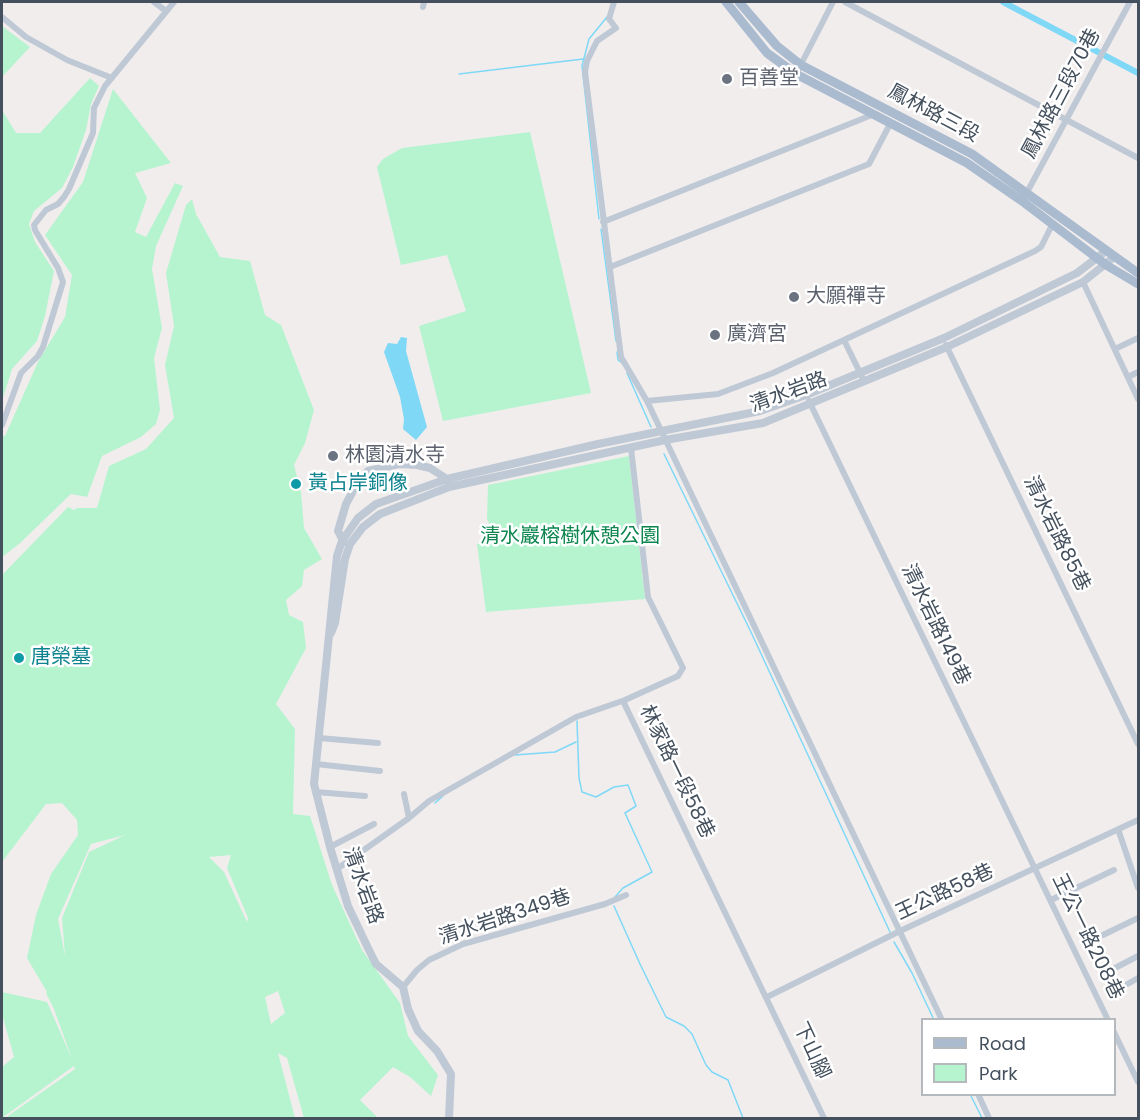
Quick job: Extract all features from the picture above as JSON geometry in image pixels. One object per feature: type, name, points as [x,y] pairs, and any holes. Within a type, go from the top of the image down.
[{"type":"main road","name":"鳳林路三段","points":[[726,2],[767,53],[872,115],[967,163],[1022,201],[1097,259],[1138,285]]},
{"type":"main road","name":"鳳林路三段","points":[[739,2],[798,70],[972,154],[1138,273]]},
{"type":"street","points":[[154,2],[166,11]]},
{"type":"street","points":[[2,425],[21,373],[38,356],[43,347],[63,282],[58,268],[34,225],[46,210],[58,204],[64,197],[93,133],[94,108],[105,86],[174,2]]},
{"type":"street","points":[[614,2],[609,18],[616,28],[597,41],[587,61],[585,72],[621,357],[647,401],[941,1018]]},
{"type":"street","points":[[798,70],[833,2]]},
{"type":"street","points":[[845,2],[1138,158]]},
{"type":"street","name":"鳳林路三段70巷","points":[[1022,201],[1130,2]]},
{"type":"street","points":[[2,17],[26,37],[90,70],[112,78]]},
{"type":"street","points":[[603,222],[872,115]]},
{"type":"street","points":[[610,267],[869,164],[890,124]]},
{"type":"street","points":[[647,401],[718,394],[773,373],[1035,251],[1041,247],[1052,225]]},
{"type":"street","name":"清水岩路","points":[[346,543],[363,526],[380,514],[448,483],[661,431],[760,411],[806,395],[944,338],[1077,273],[1106,251]]},
{"type":"street","name":"清水岩路","points":[[448,483],[763,423],[947,347],[1083,282],[1114,257]]},
{"type":"street","points":[[1083,282],[1138,399]]},
{"type":"street","name":"清水岩路85巷","points":[[944,338],[1138,744]]},
{"type":"street","points":[[1115,349],[1138,338]]},
{"type":"street","points":[[844,340],[864,381]]},
{"type":"street","points":[[1128,377],[1138,372]]},
{"type":"street","name":"清水岩路149巷","points":[[806,395],[1036,869]]},
{"type":"street","name":"林家路一段58巷","points":[[631,448],[648,597],[683,668],[678,676],[625,699],[624,703],[654,769],[767,997]]},
{"type":"street","name":"清水岩路","points":[[403,987],[376,964],[348,906],[314,784],[329,638],[335,623],[345,559],[346,543],[338,531],[346,504],[360,478],[368,471],[399,464],[430,468],[448,483]]},
{"type":"street","points":[[337,869],[429,801],[576,717],[625,699]]},
{"type":"street","points":[[319,738],[378,743]]},
{"type":"street","points":[[316,764],[380,771]]},
{"type":"street","points":[[316,792],[365,796]]},
{"type":"street","points":[[404,794],[409,818]]},
{"type":"street","name":"王公路58巷","points":[[767,997],[1138,820]]},
{"type":"street","points":[[330,847],[374,824]]},
{"type":"street","points":[[1118,829],[1138,888]]},
{"type":"street","name":"王公一路208巷","points":[[1036,869],[1107,1018]]},
{"type":"street","points":[[1051,900],[1114,870]]},
{"type":"street","name":"清水岩路349巷","points":[[403,987],[429,960],[463,944],[604,904],[626,895]]},
{"type":"street","points":[[1103,935],[1138,918]]},
{"type":"street","points":[[1115,968],[1138,956]]},
{"type":"street","points":[[1124,986],[1138,978]]},
{"type":"street","points":[[403,987],[408,1010],[418,1030],[437,1051],[452,1074],[449,1119]]},
{"type":"street","name":"下山腳","points":[[767,997],[824,1119]]},
{"type":"street","points":[[1116,1036],[1138,1082]]},
{"type":"street","points":[[978,1096],[989,1119]]},
{"type":"green space","points":[[2,26],[30,47],[2,77]]},
{"type":"green space","points":[[90,78],[99,86],[91,104],[86,130],[73,167],[62,188],[34,211],[29,224],[35,242],[54,271],[45,316],[37,341],[12,369],[2,401],[2,110],[16,133],[40,133]]},
{"type":"green space","points":[[113,89],[171,163],[135,173],[147,198],[135,232],[146,237],[175,183],[183,186],[156,246],[152,269],[162,328],[154,358],[160,410],[156,424],[141,437],[102,456],[87,497],[71,494],[19,544],[2,557],[2,436],[5,436],[38,362],[65,317],[72,275],[45,235],[83,182]]},
{"type":"green space","points":[[530,132],[591,393],[443,421],[419,326],[466,311],[447,255],[401,265],[377,167],[383,159],[402,148]]},
{"type":"green space","points":[[192,199],[196,214],[220,257],[250,261],[265,315],[281,325],[314,410],[305,443],[294,465],[301,492],[304,528],[322,559],[304,570],[302,586],[286,600],[289,615],[303,622],[306,648],[276,704],[295,729],[293,814],[310,816],[332,885],[362,950],[400,1003],[408,1036],[438,1075],[431,1096],[410,1077],[393,1067],[360,1100],[378,1118],[304,1118],[287,1058],[278,1053],[295,1118],[7,1118],[75,1069],[74,1066],[2,1118],[2,1067],[14,1057],[2,1014],[2,992],[47,1002],[72,1059],[47,992],[27,958],[36,915],[51,874],[78,835],[77,820],[62,803],[46,804],[2,862],[2,575],[68,507],[74,510],[97,508],[109,466],[146,449],[174,418],[165,365],[174,326],[166,273],[186,205]],"holes":[[[125,835],[89,852],[62,918],[65,956],[58,919],[91,844]],[[231,855],[227,868],[248,918],[247,922],[224,872],[209,857]],[[278,991],[285,1013],[271,1024],[265,997]]]},
{"type":"green space","name":"清水巖榕樹休憩公園","points":[[629,456],[645,599],[486,612],[477,544],[496,537],[487,519],[488,485]]},
{"type":"water","points":[[401,337],[407,338],[406,351],[427,427],[416,440],[403,429],[404,419],[400,397],[384,352],[388,343],[397,344]]},
{"type":"waterway","points":[[1003,2],[1138,73]]},
{"type":"waterway","points":[[599,219],[582,66],[589,39],[607,17]]},
{"type":"waterway","points":[[459,74],[583,59]]},
{"type":"waterway","points":[[601,229],[616,341]]},
{"type":"waterway","points":[[617,352],[618,360],[622,363]]},
{"type":"waterway","points":[[627,373],[651,427]]},
{"type":"waterway","points":[[664,454],[750,630],[890,932]]},
{"type":"waterway","points":[[577,721],[579,778],[582,792],[596,797],[614,787],[628,785],[636,806],[625,813],[652,872],[623,888],[615,897]]},
{"type":"waterway","points":[[515,755],[555,752],[576,742]]},
{"type":"waterway","points":[[435,803],[443,796]]},
{"type":"waterway","points":[[614,906],[666,1017],[684,1026],[692,1034],[706,1065],[712,1072],[728,1080],[743,1118]]},
{"type":"waterway","points":[[894,942],[912,973],[933,1018]]},
{"type":"waterway","points":[[971,1096],[982,1118]]},
{"type":"place","name":"百善堂","points":[[727,79]]},
{"type":"place","name":"大願禪寺","points":[[794,297]]},
{"type":"place","name":"廣濟宮","points":[[715,335]]},
{"type":"place","name":"林園清水寺","points":[[333,456]]},
{"type":"place","name":"黃占岸銅像","points":[[296,484]]},
{"type":"place","name":"唐榮墓","points":[[19,658]]}]
